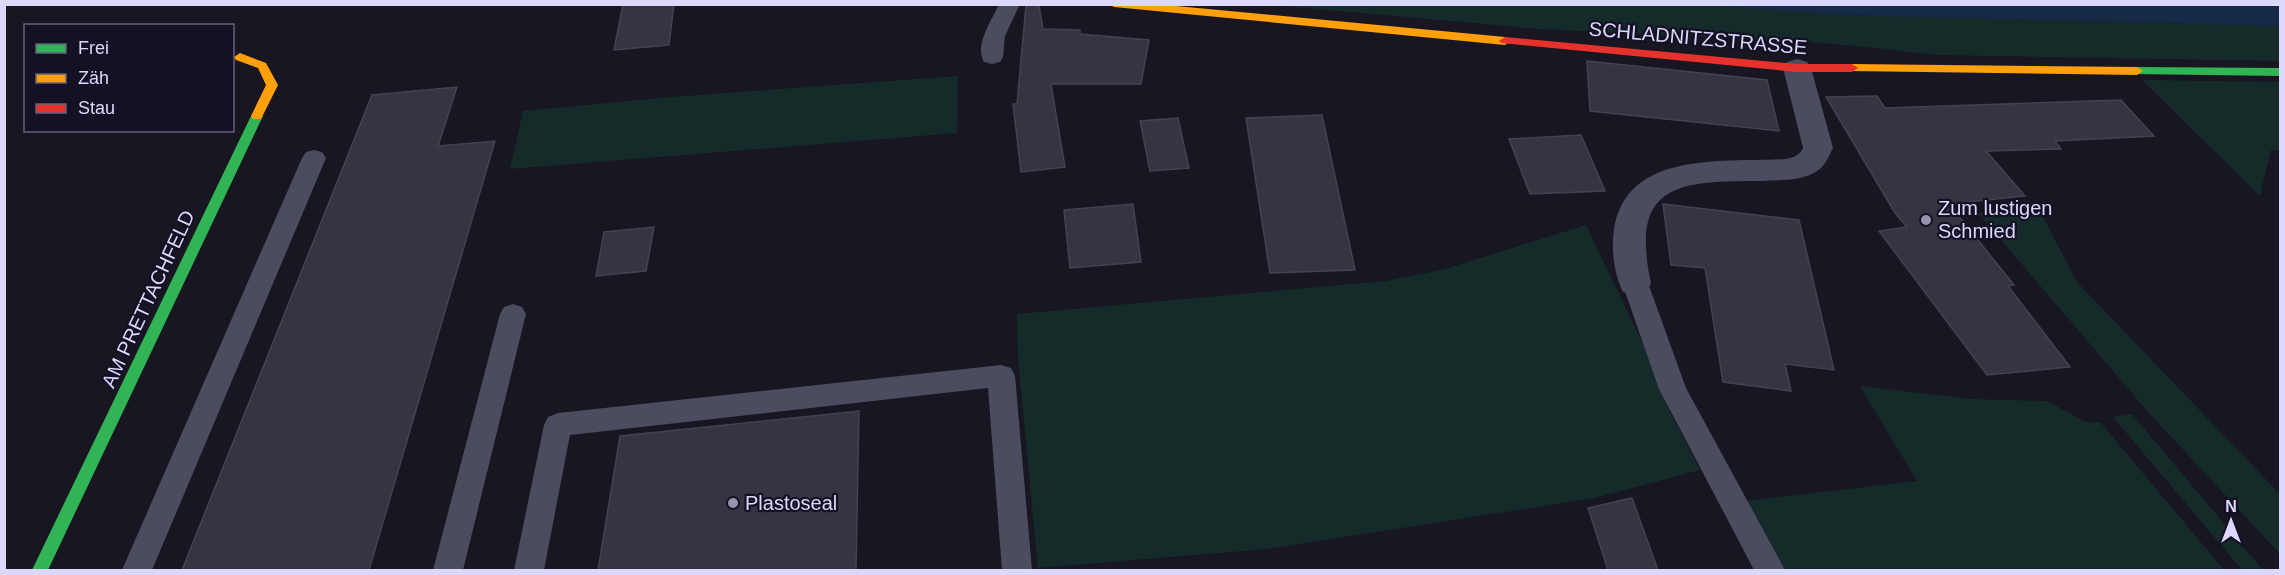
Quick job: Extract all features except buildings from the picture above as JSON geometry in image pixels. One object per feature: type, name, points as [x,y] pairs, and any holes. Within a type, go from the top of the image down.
[{"type":"street","name":"SCHLADNITZSTRASSE","points":[[1114,4],[1797,68],[2280,72]]},
{"type":"street","name":"AM PRETTACHFELD","points":[[40,570],[272,85],[261,66],[240,57]]},
{"type":"street","points":[[1635,283],[1627,245],[1628,233],[1641,199],[1653,190],[1681,175],[1782,170],[1807,163],[1814,156],[1818,148],[1797,68]]},
{"type":"lane","points":[[992,57],[994,36],[1010,4]]},
{"type":"lane","points":[[137,570],[314,158]]},
{"type":"lane","points":[[1635,283],[1673,389],[1770,570]]},
{"type":"lane","points":[[448,570],[513,314]]},
{"type":"lane","points":[[529,570],[558,425],[1001,376],[1017,570]]},
{"type":"green space","points":[[1703,4],[1844,15],[2280,26],[2280,61],[1939,55],[1825,43],[1539,29],[1273,5]]},
{"type":"green space","points":[[958,76],[957,133],[510,169],[523,111],[671,97]]},
{"type":"green space","points":[[2142,80],[2280,82],[2280,150],[2271,150],[2260,196]]},
{"type":"green space","points":[[2035,202],[2077,282],[2280,494],[2280,554],[2149,413],[1978,213]]},
{"type":"green space","points":[[1586,225],[1644,346],[1669,410],[1700,470],[1595,498],[1267,549],[1038,568],[1018,359],[1017,314],[1386,281],[1445,269]]},
{"type":"green space","points":[[1860,386],[1971,399],[2047,401],[2084,421],[2101,423],[2224,570],[1783,570],[1744,501],[1917,481]]},
{"type":"green space","points":[[2132,414],[2263,570],[2242,570],[2113,417]]},
{"type":"water","points":[[2280,4],[2280,26],[1844,15],[1703,5]]},
{"type":"traffic: fast","points":[[2137,71],[2280,72]]},
{"type":"traffic: fast","points":[[40,570],[257,116]]},
{"type":"traffic: slow","points":[[1114,4],[1505,41]]},
{"type":"traffic: slow","points":[[240,57],[262,66],[272,85],[257,116]]},
{"type":"traffic: slow","points":[[1852,68],[2137,71]]},
{"type":"traffic: jam","points":[[1505,41],[1797,68],[1852,68]]},
{"type":"place","name":"Zum lustigen Schmied","points":[[1926,220]]},
{"type":"place","name":"Plastoseal","points":[[733,503]]}]
